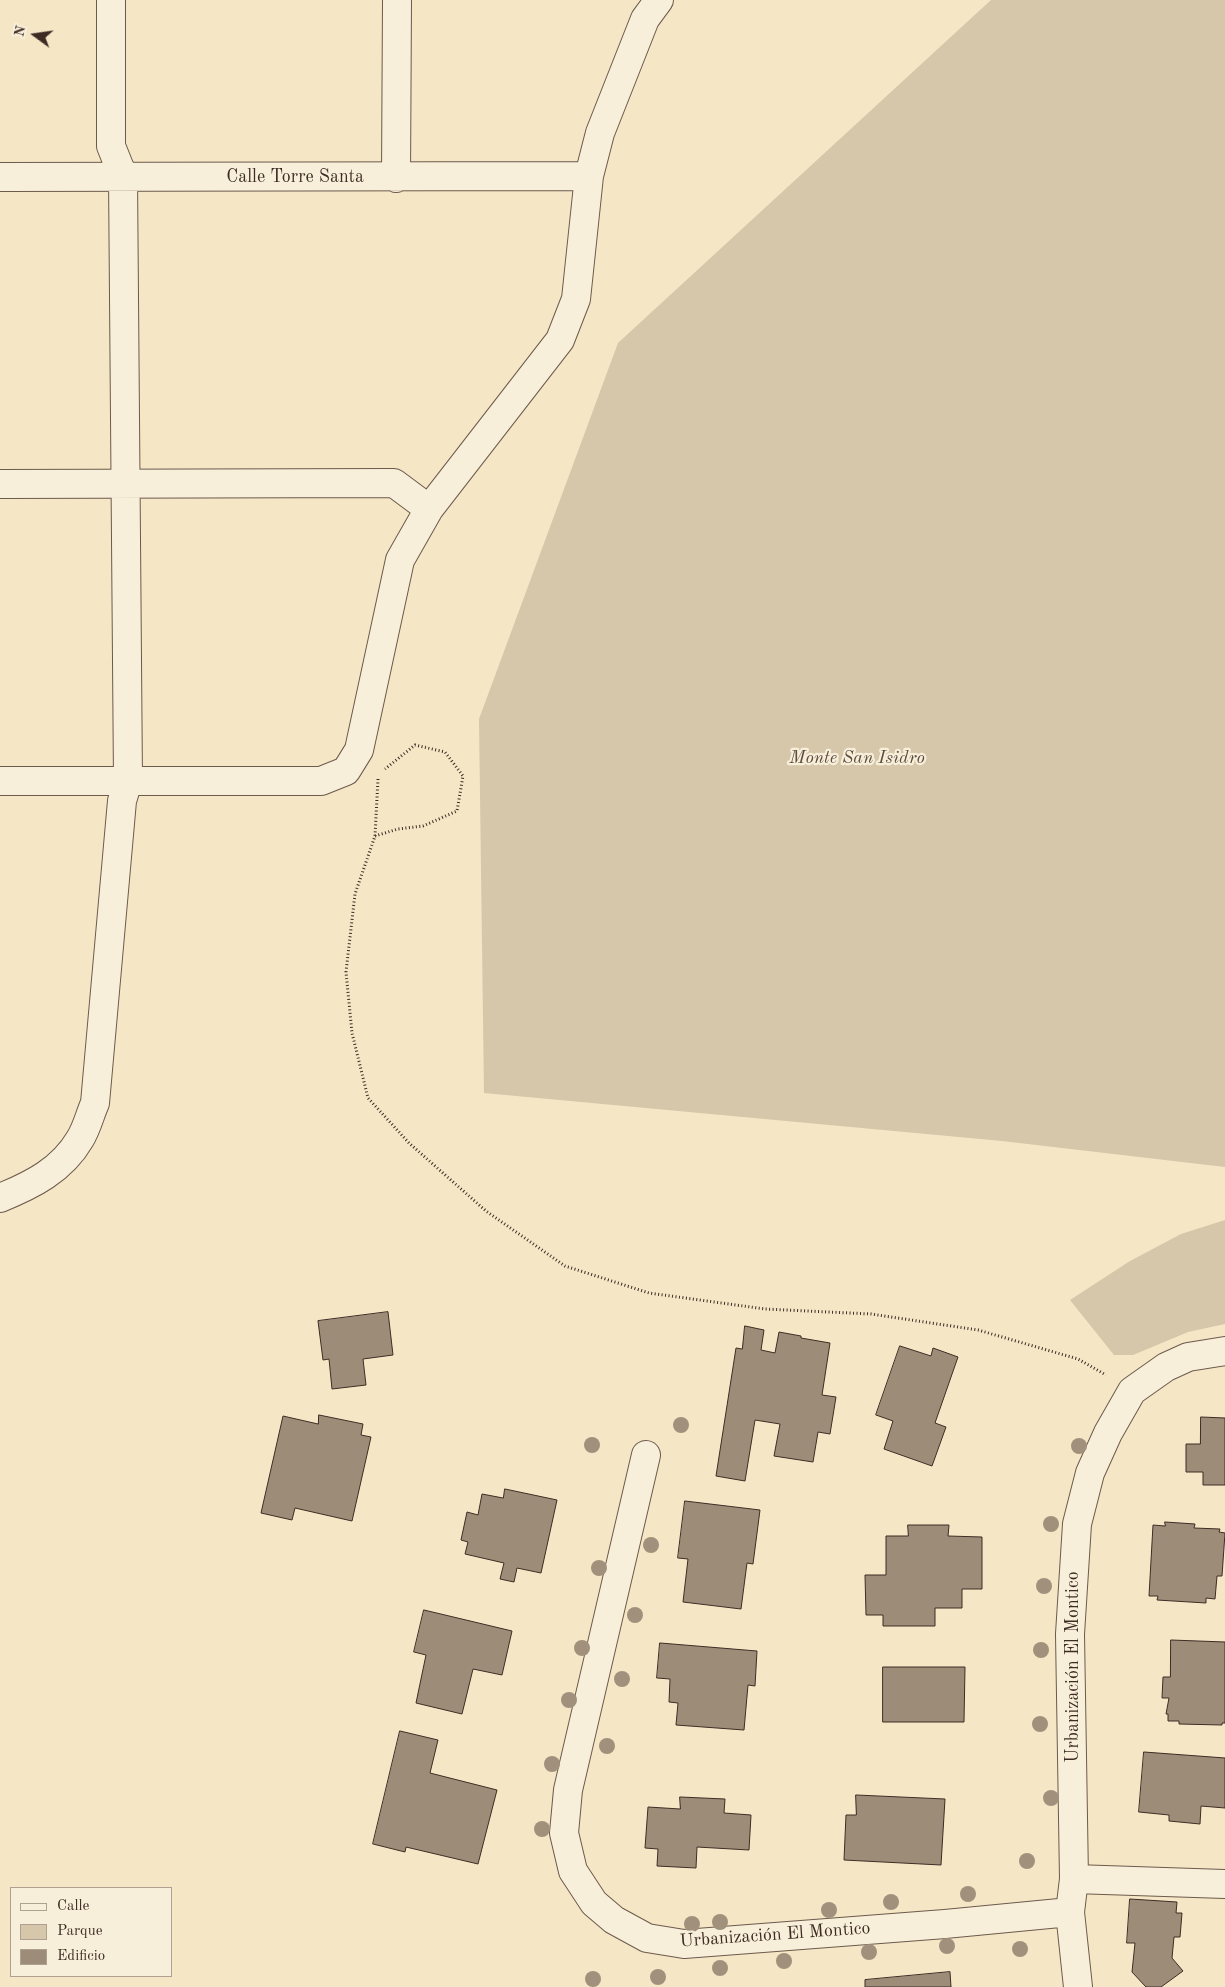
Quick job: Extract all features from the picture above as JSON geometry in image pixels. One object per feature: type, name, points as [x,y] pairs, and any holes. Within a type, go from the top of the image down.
[{"type":"street","points":[[0,1198],[22,1188],[61,1165],[81,1138],[95,1102],[122,801],[128,781],[124,484],[123,176],[111,146],[111,0]]},
{"type":"street","points":[[396,178],[397,0]]},
{"type":"street","points":[[0,781],[321,781],[346,771],[359,750],[400,560],[429,509],[560,340],[576,299],[589,176],[600,133],[645,19],[659,0]]},
{"type":"street","name":"Calle Torre Santa","points":[[0,177],[396,178],[589,176]]},
{"type":"street","points":[[0,484],[394,483],[429,509]]},
{"type":"street","name":"Urbanización El Montico","points":[[1078,1987],[1070,1912],[1074,1879],[1070,1634],[1076,1524],[1090,1473],[1108,1433],[1132,1391],[1166,1366],[1188,1357],[1225,1351]]},
{"type":"street","name":"Urbanización El Montico","points":[[646,1455],[568,1790],[564,1833],[573,1871],[594,1903],[614,1920],[647,1938],[684,1944],[1070,1912]]},
{"type":"street","points":[[1074,1879],[1225,1884]]},
{"type":"path","points":[[375,836],[398,829],[423,826],[457,811],[463,776],[445,752],[415,745],[378,774],[375,836],[354,894],[346,972],[352,1033],[368,1098],[409,1143],[486,1212],[565,1266],[649,1293],[765,1309],[871,1314],[978,1330],[1078,1359],[1132,1391]]},
{"type":"green space","name":"Monte San Isidro","points":[[991,0],[1225,0],[1225,1167],[1002,1141],[484,1093],[479,719],[618,343]]},
{"type":"green space","points":[[1225,1220],[1225,1324],[1188,1332],[1133,1355],[1114,1355],[1070,1300],[1130,1261],[1181,1234]]},
{"type":"building","points":[[388,1312],[393,1355],[363,1359],[366,1385],[332,1389],[329,1359],[323,1360],[318,1321]]},
{"type":"building","points":[[745,1326],[764,1330],[761,1350],[775,1353],[779,1332],[830,1343],[822,1395],[836,1397],[830,1434],[818,1432],[813,1462],[774,1456],[780,1424],[755,1420],[745,1481],[716,1476],[736,1348],[742,1349]]},
{"type":"building","points":[[900,1346],[931,1356],[933,1348],[958,1357],[935,1423],[946,1427],[932,1466],[884,1449],[893,1421],[876,1415]]},
{"type":"building","points":[[319,1415],[363,1424],[361,1435],[371,1437],[352,1521],[295,1508],[292,1520],[261,1513],[283,1416],[318,1424]]},
{"type":"building","points":[[1201,1417],[1225,1418],[1225,1485],[1203,1485],[1203,1472],[1186,1472],[1186,1444],[1200,1444]]},
{"type":"building","points":[[505,1489],[557,1500],[541,1573],[517,1568],[514,1582],[500,1579],[504,1563],[465,1554],[468,1542],[461,1540],[467,1512],[478,1515],[482,1494],[503,1498]]},
{"type":"building","points":[[685,1501],[760,1510],[753,1564],[747,1563],[741,1609],[683,1602],[688,1559],[678,1558]]},
{"type":"building","points":[[1165,1522],[1195,1524],[1194,1528],[1220,1529],[1219,1532],[1225,1533],[1222,1576],[1217,1576],[1215,1599],[1206,1598],[1206,1603],[1157,1600],[1158,1596],[1149,1596],[1153,1525],[1165,1526]]},
{"type":"building","points":[[908,1525],[949,1525],[948,1536],[982,1537],[982,1589],[962,1589],[962,1608],[935,1608],[935,1626],[883,1626],[883,1615],[866,1615],[865,1575],[886,1575],[886,1536],[908,1536]]},
{"type":"building","points":[[424,1610],[512,1631],[502,1675],[473,1669],[462,1714],[416,1703],[426,1655],[414,1652]]},
{"type":"building","points":[[1171,1640],[1225,1642],[1225,1723],[1222,1723],[1222,1725],[1179,1724],[1179,1721],[1168,1721],[1168,1714],[1166,1714],[1169,1698],[1162,1698],[1163,1677],[1170,1677]]},
{"type":"building","points":[[660,1643],[757,1651],[755,1686],[748,1685],[744,1730],[676,1725],[678,1703],[669,1702],[670,1679],[657,1678]]},
{"type":"building","points":[[883,1667],[965,1667],[964,1722],[883,1722]]},
{"type":"building","points":[[400,1731],[438,1740],[430,1773],[497,1790],[478,1864],[406,1847],[405,1852],[373,1844]]},
{"type":"building","points":[[1144,1752],[1225,1758],[1225,1808],[1201,1806],[1200,1824],[1169,1821],[1169,1815],[1139,1812]]},
{"type":"building","points":[[856,1795],[945,1799],[941,1865],[844,1860],[846,1815],[856,1815]]},
{"type":"building","points":[[680,1797],[725,1799],[724,1813],[751,1815],[749,1850],[697,1847],[696,1868],[657,1866],[658,1849],[645,1848],[648,1807],[680,1809]]},
{"type":"building","points":[[1130,1899],[1177,1902],[1176,1913],[1182,1913],[1180,1937],[1174,1937],[1172,1958],[1183,1971],[1161,1987],[1146,1987],[1132,1972],[1135,1943],[1127,1943]]},
{"type":"building","points":[[950,1972],[951,1987],[865,1987],[865,1980]]}]
